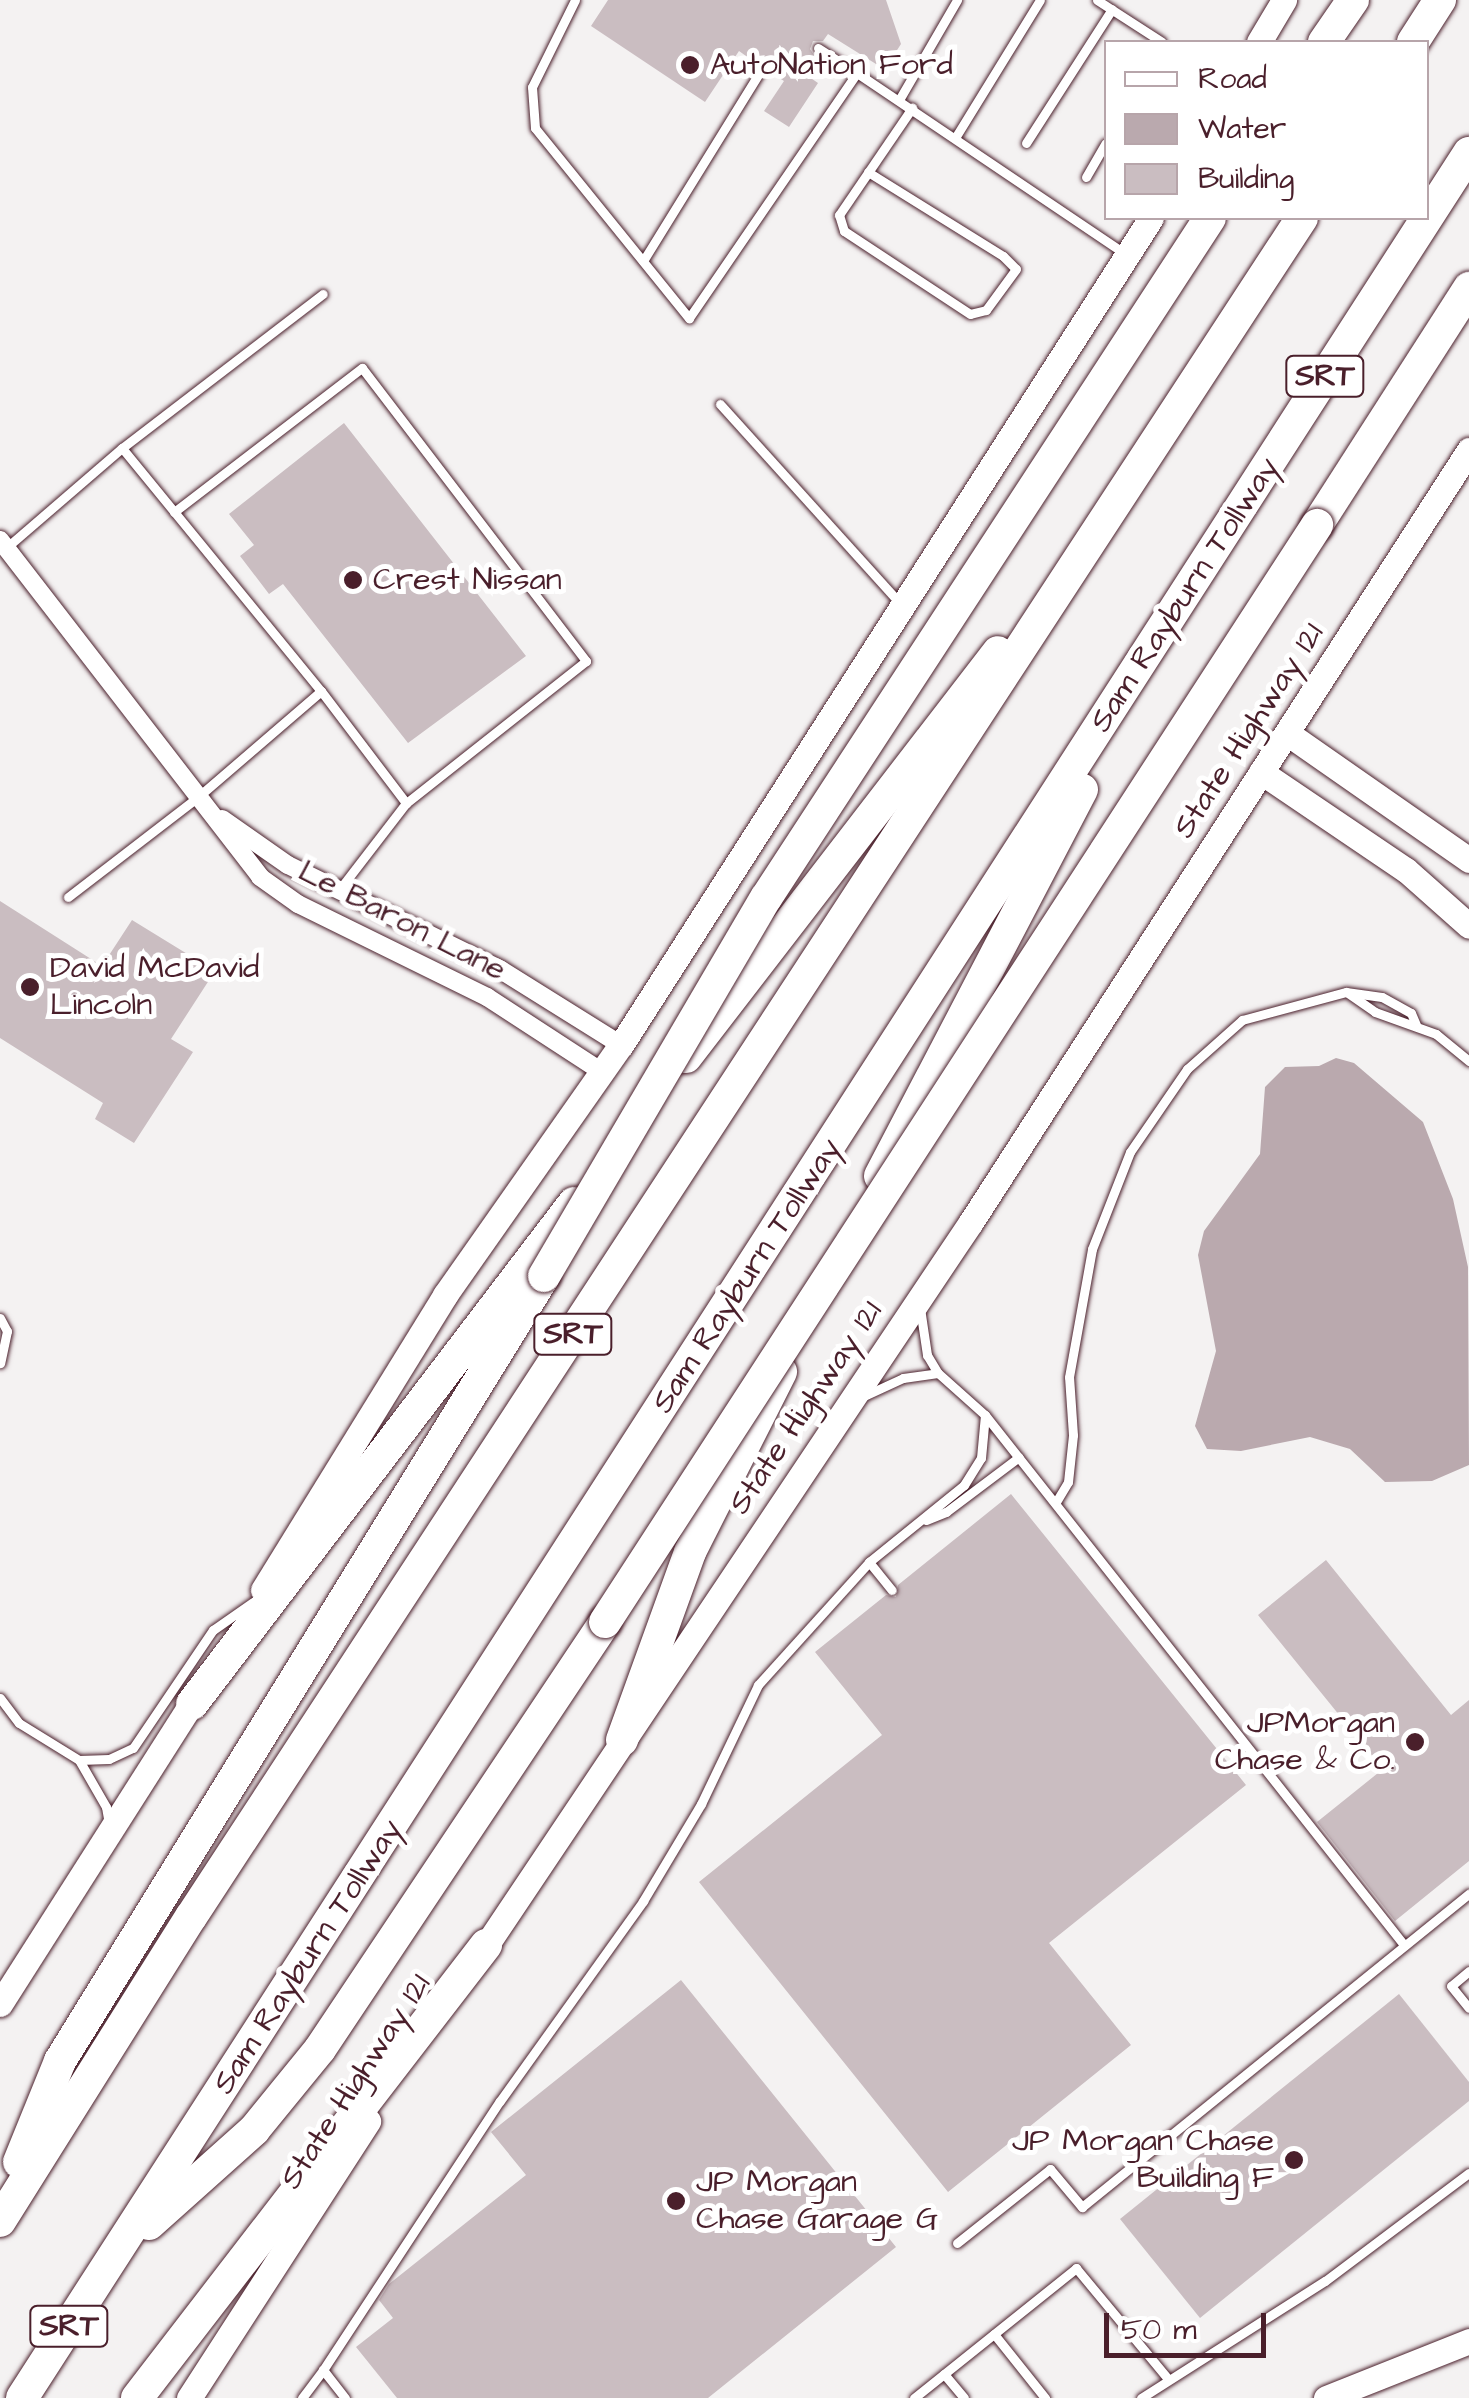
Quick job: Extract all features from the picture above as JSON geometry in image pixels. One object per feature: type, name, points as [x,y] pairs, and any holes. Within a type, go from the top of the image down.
[{"type":"highway","points":[[1325,40],[1352,0]]},
{"type":"highway","points":[[1414,40],[1440,0]]},
{"type":"highway","name":"Sam Rayburn Tollway","points":[[1429,214],[1469,152]]},
{"type":"highway","points":[[0,2208],[60,2061],[443,1441],[766,898],[1209,220]]},
{"type":"highway","name":"SRT","points":[[0,2221],[191,1917],[1301,220]]},
{"type":"highway","name":"Sam Rayburn Tollway","points":[[22,2398],[1425,220]]},
{"type":"highway","points":[[116,2254],[254,2130],[320,2049],[604,1622],[1466,294]]},
{"type":"highway","points":[[192,1704],[1153,450]]},
{"type":"highway","points":[[622,1740],[690,1552],[904,1130],[1182,600]]},
{"type":"highway","points":[[137,2398],[486,1945]]},
{"type":"main road","points":[[1260,40],[1284,0]]},
{"type":"main road","points":[[0,2004],[192,1704],[445,1295],[621,1044],[1150,220]]},
{"type":"main road","name":"State Highway 121","points":[[189,2398],[622,1740],[920,1298],[1469,450]]},
{"type":"main road","points":[[1287,733],[1469,860]]},
{"type":"main road","points":[[1261,772],[1406,870],[1469,926]]},
{"type":"main road","points":[[1326,2398],[1469,2341]]},
{"type":"street","name":"Le Baron Lane","points":[[3,544],[199,796],[243,860],[278,892],[487,997],[602,1072]]},
{"type":"street","name":"Le Baron Lane","points":[[199,796],[262,850],[501,970],[621,1044]]},
{"type":"lane","points":[[575,0],[532,87],[535,128],[689,318],[857,73]]},
{"type":"lane","points":[[899,100],[958,0]]},
{"type":"lane","points":[[955,138],[1040,0]]},
{"type":"lane","points":[[1097,0],[1159,40]]},
{"type":"lane","points":[[1026,143],[1112,10]]},
{"type":"lane","points":[[1095,35],[1104,42]]},
{"type":"lane","points":[[818,48],[1128,255]]},
{"type":"lane","points":[[643,261],[763,67]]},
{"type":"lane","points":[[868,172],[1003,256],[1016,269],[986,310],[970,314],[844,231],[839,215],[868,172],[912,108]]},
{"type":"lane","points":[[1086,177],[1104,146]]},
{"type":"lane","points":[[3,544],[323,294]]},
{"type":"lane","points":[[174,512],[362,368],[586,660],[406,803],[338,890]]},
{"type":"lane","points":[[720,404],[825,516],[901,606]]},
{"type":"lane","points":[[122,448],[321,691],[406,803]]},
{"type":"lane","points":[[68,897],[199,796],[321,691]]},
{"type":"lane","points":[[1346,992],[1374,1012],[1436,1034],[1469,1060]]},
{"type":"lane","points":[[1056,1502],[1068,1482],[1073,1435],[1069,1377],[1092,1249],[1130,1152],[1187,1069],[1242,1020],[1346,992],[1382,998],[1410,1013],[1416,1025]]},
{"type":"lane","points":[[920,1298],[926,1355],[938,1373],[985,1414],[1404,1945]]},
{"type":"lane","points":[[0,1318],[6,1331],[0,1363]]},
{"type":"lane","points":[[844,1408],[881,1385],[938,1373]]},
{"type":"lane","points":[[302,2398],[500,2101],[642,1901],[701,1804],[758,1684],[869,1562],[964,1485],[980,1458],[985,1414]]},
{"type":"lane","points":[[914,1524],[946,1512],[1019,1457]]},
{"type":"lane","points":[[869,1562],[892,1590]]},
{"type":"lane","points":[[79,1760],[109,1758],[134,1748],[213,1630],[256,1600]]},
{"type":"lane","points":[[0,1698],[19,1722],[79,1760],[106,1807],[110,1831]]},
{"type":"lane","points":[[957,2243],[1050,2169],[1082,2208],[1469,1894]]},
{"type":"lane","points":[[1469,1971],[1450,1986],[1469,2008]]},
{"type":"lane","points":[[1141,2398],[1324,2282],[1469,2173]]},
{"type":"lane","points":[[914,2398],[1076,2268],[1168,2379]]},
{"type":"lane","points":[[994,2334],[1045,2398]]},
{"type":"lane","points":[[324,2370],[345,2398]]},
{"type":"lane","points":[[944,2374],[964,2398]]},
{"type":"water","points":[[1336,1058],[1354,1063],[1423,1122],[1453,1199],[1468,1267],[1469,1465],[1432,1481],[1385,1482],[1350,1449],[1310,1437],[1241,1451],[1207,1449],[1195,1426],[1216,1351],[1198,1255],[1204,1231],[1260,1154],[1265,1087],[1285,1067],[1319,1066]]},
{"type":"building","name":"AutoNation Ford","points":[[608,0],[886,0],[901,44],[890,61],[876,64],[828,34],[823,41],[813,41],[810,49],[814,55],[802,72],[818,83],[789,127],[764,111],[784,81],[770,72],[768,61],[756,63],[739,51],[705,102],[591,26]]},
{"type":"building","name":"Crest Nissan","points":[[344,423],[526,656],[408,743],[283,584],[269,594],[240,556],[254,545],[229,514]]},
{"type":"building","points":[[0,901],[102,966],[132,920],[215,971],[171,1039],[193,1052],[134,1143],[95,1119],[103,1103],[0,1038]]},
{"type":"building","points":[[1011,1494],[1246,1785],[1049,1943],[1131,2045],[948,2192],[699,1882],[882,1735],[815,1652],[886,1595],[896,1597],[898,1585]]},
{"type":"building","name":"JPMorgan Chase & Co.","points":[[1326,1560],[1451,1715],[1469,1700],[1469,1861],[1395,1921],[1317,1822],[1383,1769],[1258,1615]]},
{"type":"building","name":"JP Morgan Chase Garage G","points":[[681,1980],[896,2247],[708,2398],[397,2398],[356,2347],[393,2318],[379,2300],[389,2284],[526,2175],[491,2132]]},
{"type":"building","name":"JP Morgan Chase Building F","points":[[1399,1994],[1469,2082],[1469,2101],[1200,2318],[1120,2219]]},
{"type":"place","name":"AutoNation Ford","points":[[690,65]]},
{"type":"place","name":"Crest Nissan","points":[[353,580]]},
{"type":"place","name":"David McDavid Lincoln","points":[[30,987]]},
{"type":"place","name":"JPMorgan Chase & Co.","points":[[1415,1742]]},
{"type":"place","name":"JP Morgan Chase Building F","points":[[1294,2160]]},
{"type":"place","name":"JP Morgan Chase Garage G","points":[[676,2201]]}]
